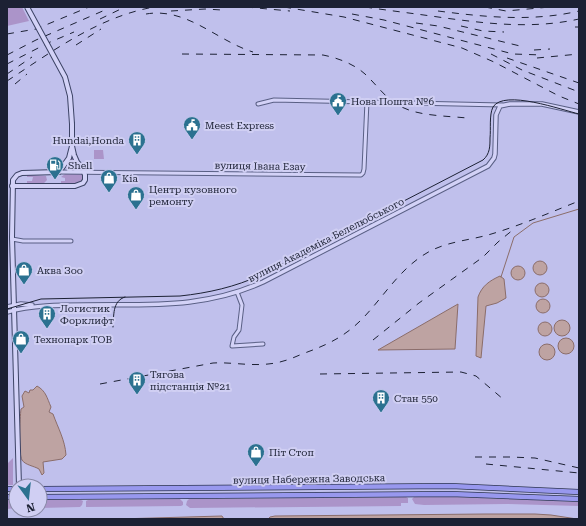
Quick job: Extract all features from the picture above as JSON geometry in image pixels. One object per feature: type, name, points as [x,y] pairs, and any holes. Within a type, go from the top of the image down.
[{"type":"main road","points":[[28,7],[65,77],[70,96],[72,146],[70,158],[59,172]]},
{"type":"main road","points":[[19,478],[12,239],[12,186],[79,185],[84,182],[85,172],[77,162],[72,146]]},
{"type":"main road","name":"вулиця Івана Езау","points":[[12,186],[14,178],[19,174],[59,172]]},
{"type":"main road","name":"вулиця Набережна Заводська","points":[[48,489],[451,486],[579,492]]},
{"type":"main road","name":"вулиця Набережна Заводська","points":[[48,497],[451,494],[579,499]]},
{"type":"street","points":[[258,104],[274,100],[502,105],[542,104],[579,112]]},
{"type":"street","name":"вулиця Івана Езау","points":[[59,172],[361,175],[364,169],[367,101]]},
{"type":"street","name":"вулиця Академіка Белелюбського","points":[[7,307],[21,304],[40,306],[180,304],[213,299],[237,292],[269,279],[488,166],[496,154],[496,116],[498,108],[502,105]]},
{"type":"street","points":[[12,239],[23,241],[71,241]]},
{"type":"street","points":[[237,292],[242,305],[239,330],[234,337],[232,346],[263,344]]},
{"type":"street","name":"вулиця Академіка Белелюбського","points":[[7,312],[40,306]]},
{"type":"shaded area","points":[[7,7],[22,7],[29,21],[7,26]]},
{"type":"shaded area","points":[[94,150],[103,150],[104,159],[94,159]]},
{"type":"shaded area","points":[[72,157],[80,169],[66,169]]},
{"type":"shaded area","points":[[65,174],[82,174],[83,178],[81,181],[76,183],[61,183],[61,181],[65,181],[65,178],[61,177]]},
{"type":"shaded area","points":[[27,175],[46,176],[47,180],[44,183],[27,183],[27,181],[32,181],[33,177],[27,177]]},
{"type":"shaded area","points":[[540,261],[545,263],[547,268],[545,273],[540,275],[535,273],[533,268],[535,263]]},
{"type":"shaded area","points":[[518,266],[523,268],[525,273],[523,278],[518,280],[513,278],[511,273],[513,268]]},
{"type":"shaded area","points":[[500,276],[504,279],[506,298],[497,303],[486,306],[481,358],[476,356],[478,297],[486,284]]},
{"type":"shaded area","points":[[542,283],[547,285],[549,290],[547,295],[542,297],[537,295],[535,290],[537,285]]},
{"type":"shaded area","points":[[543,299],[548,301],[550,306],[548,311],[543,313],[538,311],[536,306],[538,301]]},
{"type":"shaded area","points":[[458,304],[455,349],[378,350]]},
{"type":"shaded area","points":[[562,320],[568,322],[570,328],[568,334],[562,336],[556,334],[554,328],[556,322]]},
{"type":"shaded area","points":[[542,322],[548,322],[552,326],[552,332],[548,336],[542,336],[538,332],[538,326]]},
{"type":"shaded area","points":[[566,338],[573,343],[574,346],[569,353],[566,354],[559,349],[558,346],[563,339]]},
{"type":"shaded area","points":[[547,344],[554,349],[555,352],[550,359],[547,360],[540,355],[539,352],[544,345]]},
{"type":"shaded area","points":[[37,386],[44,392],[51,407],[49,412],[53,414],[59,429],[66,455],[62,459],[43,462],[44,473],[42,475],[39,469],[23,462],[20,450],[21,409],[24,407],[22,396],[25,391],[29,393],[30,390],[33,390]]},
{"type":"shaded area","points":[[13,458],[13,478],[8,478],[8,485],[7,485],[7,464]]},
{"type":"shaded area","points":[[414,497],[459,497],[579,502],[579,506],[508,504],[424,505],[415,504],[412,499]]},
{"type":"shaded area","points":[[408,498],[408,503],[401,503],[401,506],[190,508],[186,505],[189,499]]},
{"type":"shaded area","points":[[180,499],[183,502],[183,505],[181,506],[86,507],[86,501],[88,500]]},
{"type":"shaded area","points":[[48,500],[81,500],[83,501],[80,507],[48,508]]},
{"type":"shaded area","points":[[535,514],[577,519],[268,519],[275,516]]},
{"type":"shaded area","points":[[222,516],[224,519],[118,519]]},
{"type":"waterway","points":[[501,277],[514,237],[533,223],[579,209]]},
{"type":"tram line","points":[[7,309],[41,299],[180,296],[211,291],[241,283],[261,275],[483,160],[490,147],[492,110],[493,107],[499,102],[521,100],[547,105],[579,114]]},
{"type":"tram line","points":[[113,327],[114,309],[118,302],[125,297]]},
{"type":"railway","points":[[7,34],[36,29],[89,7]]},
{"type":"railway","points":[[100,19],[125,7]]},
{"type":"railway","points":[[7,81],[77,36],[114,19],[133,12],[154,7]]},
{"type":"railway","points":[[246,7],[290,11]]},
{"type":"railway","points":[[284,7],[344,17],[462,48],[494,62],[559,96],[579,104]]},
{"type":"railway","points":[[365,7],[495,24],[529,25],[579,19]]},
{"type":"railway","points":[[485,7],[506,11],[550,7]]},
{"type":"railway","points":[[171,11],[205,9],[222,10]]},
{"type":"railway","points":[[7,55],[36,40],[105,10]]},
{"type":"railway","points":[[438,11],[491,17],[544,16],[579,11]]},
{"type":"railway","points":[[146,14],[161,13],[175,15],[201,26],[240,47],[253,52]]},
{"type":"railway","points":[[352,14],[384,20],[513,54],[543,55]]},
{"type":"railway","points":[[416,23],[438,26],[520,46]]},
{"type":"railway","points":[[461,26],[483,31],[504,32]]},
{"type":"railway","points":[[76,45],[101,29]]},
{"type":"railway","points":[[7,64],[48,43],[74,32]]},
{"type":"railway","points":[[534,50],[550,49]]},
{"type":"railway","points":[[182,54],[329,56],[346,62],[361,70],[388,97],[404,108],[418,113],[467,118]]},
{"type":"railway","points":[[491,54],[522,70],[579,92]]},
{"type":"railway","points":[[537,58],[579,54]]},
{"type":"railway","points":[[7,74],[32,57]]},
{"type":"railway","points":[[507,58],[579,83]]},
{"type":"railway","points":[[15,84],[27,74]]},
{"type":"railway","points":[[100,384],[213,363],[261,364],[277,363],[294,358],[328,344],[350,330],[364,317],[405,269],[430,251],[454,242],[488,235],[511,228],[579,201]]},
{"type":"railway","points":[[373,340],[419,303],[483,257],[514,229]]},
{"type":"railway","points":[[320,374],[461,372],[476,376],[503,399]]},
{"type":"railway","points":[[475,457],[535,458],[579,468]]},
{"type":"railway","points":[[486,464],[579,473]]},
{"type":"place","name":"Нова Пошта №6","points":[[338,116]]},
{"type":"place","name":"Meest Express","points":[[192,140]]},
{"type":"place","name":"Hundai,Honda","points":[[137,155]]},
{"type":"place","name":"Shell","points":[[55,180]]},
{"type":"place","name":"Kia","points":[[109,193]]},
{"type":"place","name":"Центр кузовного ремонту","points":[[136,210]]},
{"type":"place","name":"Аква Зоо","points":[[24,285]]},
{"type":"place","name":"Логистик Форклифт","points":[[47,329]]},
{"type":"place","name":"Технопарк ТОВ","points":[[21,354]]},
{"type":"place","name":"Тягова пiдстанцiя №21","points":[[137,395]]},
{"type":"place","name":"Стан 550","points":[[381,413]]},
{"type":"place","name":"Піт Стоп","points":[[256,467]]}]
